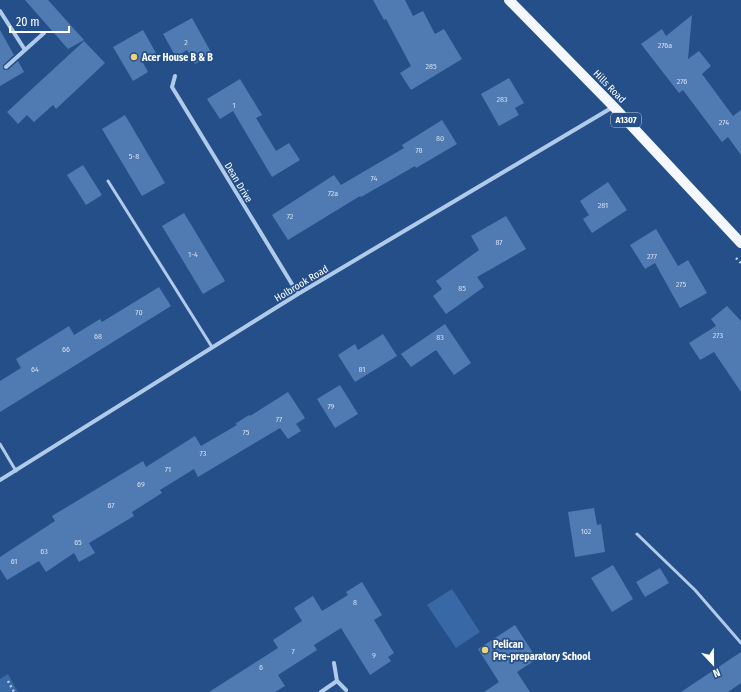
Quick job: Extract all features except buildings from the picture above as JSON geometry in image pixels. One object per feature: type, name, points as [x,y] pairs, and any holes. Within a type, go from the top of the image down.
[{"type":"main road","name":"Hills Road","points":[[509,0],[613,106],[741,244]]},
{"type":"street","points":[[0,11],[25,50]]},
{"type":"street","points":[[6,67],[44,33]]},
{"type":"street","name":"Dean Drive","points":[[174,76],[172,87],[298,294]]},
{"type":"street","name":"Holbrook Road","points":[[0,480],[298,294],[613,106]]},
{"type":"street","points":[[334,662],[337,681],[346,690]]},
{"type":"street","points":[[321,692],[337,681]]},
{"type":"lane","points":[[108,181],[212,347]]},
{"type":"lane","points":[[0,444],[16,471]]},
{"type":"lane","points":[[637,534],[695,590],[741,643]]},
{"type":"path","points":[[8,681],[14,692]]},
{"type":"shaded area","points":[[452,589],[480,632],[456,648],[427,605]]},
{"type":"shaded area","points":[[8,674],[18,692],[0,692],[0,679]]},
{"type":"place","name":"Acer House B & B","points":[[134,57]]},
{"type":"place","name":"Pelican Pre-preparatory School","points":[[485,650]]}]
